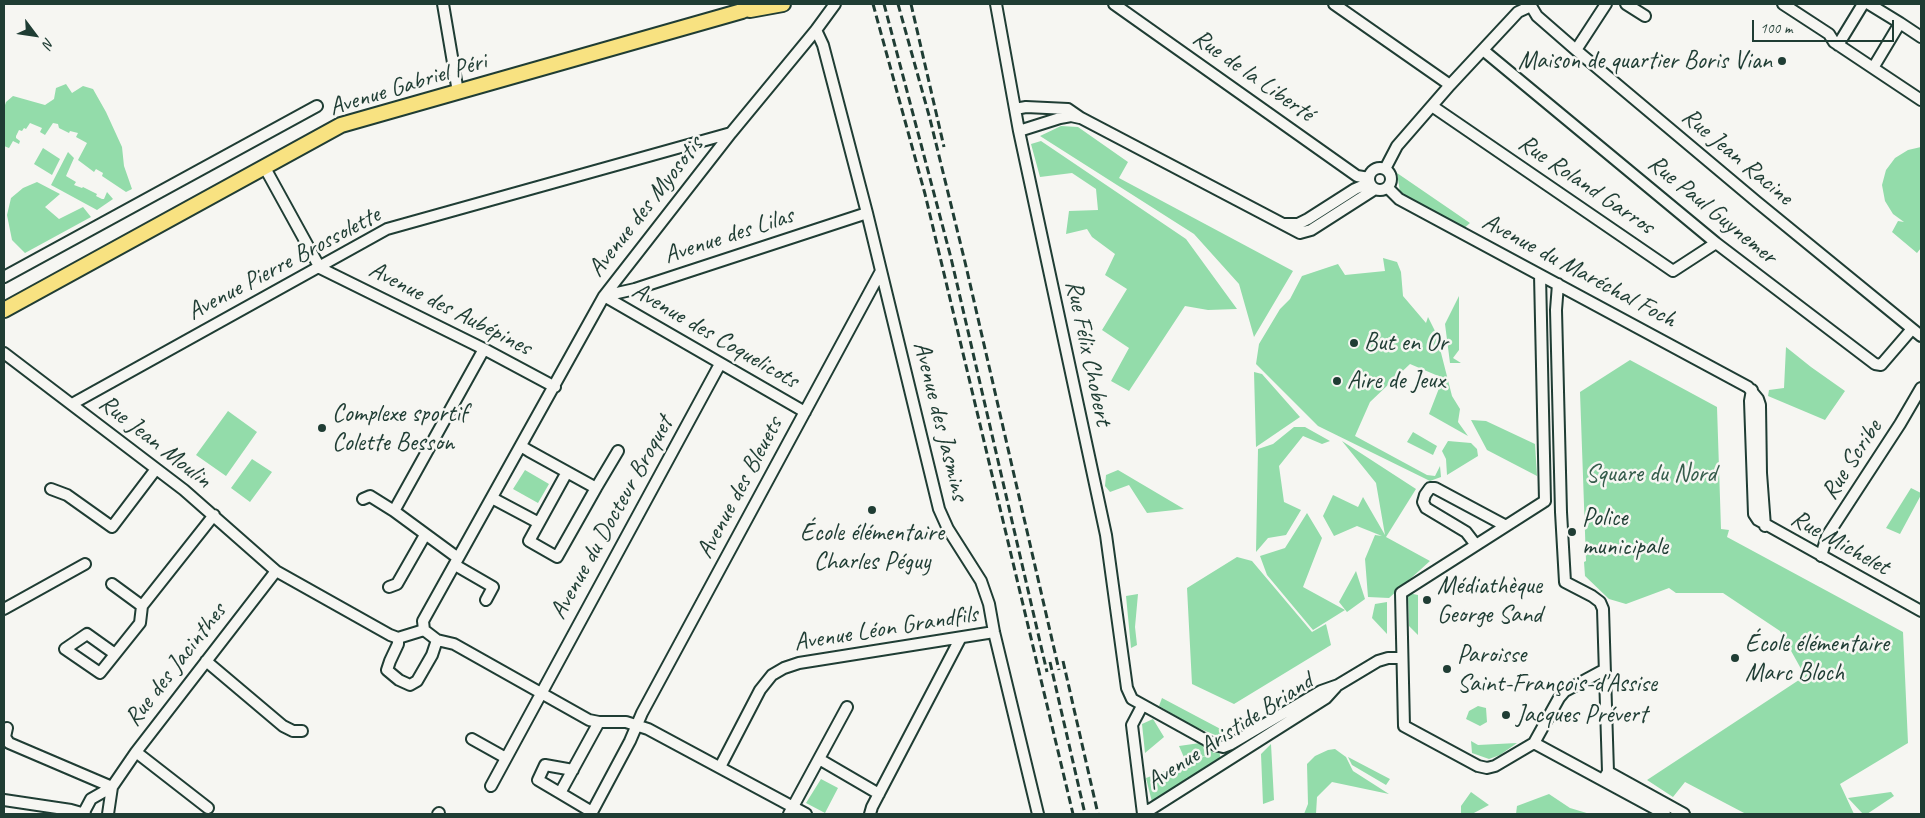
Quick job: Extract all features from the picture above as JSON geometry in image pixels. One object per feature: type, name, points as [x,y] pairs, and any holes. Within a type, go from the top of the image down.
[{"type":"main road","name":"Avenue Gabriel Péri","points":[[742,11],[759,4]]},
{"type":"main road","name":"Avenue Gabriel Péri","points":[[4,310],[341,125],[742,11],[783,4]]},
{"type":"street","points":[[443,4],[458,92]]},
{"type":"street","name":"Rue Félix Chobert","points":[[996,4],[1019,132],[1106,535],[1127,688],[1132,699],[1142,706]]},
{"type":"street","name":"Rue de la Liberté","points":[[1114,4],[1357,176],[1371,183]]},
{"type":"street","points":[[1334,4],[1450,86]]},
{"type":"street","points":[[1576,50],[1606,4]]},
{"type":"street","points":[[1626,4],[1645,16]]},
{"type":"street","points":[[1838,45],[1863,4]]},
{"type":"street","points":[[1869,4],[1921,37]]},
{"type":"street","points":[[1385,168],[1398,146],[1432,106],[1518,12],[1531,5]]},
{"type":"street","name":"Rue Jean Racine","points":[[1531,5],[1537,16],[1576,50],[1757,202],[1921,336]]},
{"type":"street","points":[[1786,5],[1829,34],[1838,45],[1921,100]]},
{"type":"street","name":"Avenue des Myosotis","points":[[424,630],[423,621],[604,296],[731,133],[798,49],[816,30],[832,6]]},
{"type":"street","points":[[1873,68],[1900,24]]},
{"type":"street","name":"Avenue des Jasmins","points":[[816,30],[823,46],[882,271],[939,509],[948,529],[981,581],[989,604],[1038,814]]},
{"type":"street","name":"Rue Paul Guynemer","points":[[1483,50],[1716,243],[1875,364],[1881,365],[1912,329]]},
{"type":"street","points":[[4,277],[317,106]]},
{"type":"street","name":"Rue Roland Garros","points":[[1432,106],[1673,271],[1716,243]]},
{"type":"street","points":[[1015,109],[1068,109],[1081,118],[1276,221],[1288,225],[1298,224],[1356,189],[1371,183]]},
{"type":"street","points":[[1019,132],[1060,118],[1071,116],[1081,118]]},
{"type":"street","name":"Avenue Pierre Brossolette","points":[[72,404],[320,268],[387,229],[731,133]]},
{"type":"street","points":[[1381,167],[1385,168],[1391,175],[1392,180],[1388,188],[1384,190],[1371,183],[1372,170],[1381,167]]},
{"type":"street","points":[[265,168],[320,268]]},
{"type":"street","name":"Avenue du Maréchal Foch","points":[[1388,188],[1399,199],[1752,390]]},
{"type":"street","name":"Avenue des Lilas","points":[[604,296],[635,290],[867,213]]},
{"type":"street","name":"Avenue des Aubépines","points":[[320,268],[484,349],[554,387]]},
{"type":"street","name":"Avenue des Bleuets","points":[[591,813],[630,741],[636,725],[882,271]]},
{"type":"street","points":[[1540,275],[1545,501]]},
{"type":"street","points":[[1558,284],[1556,310],[1561,512],[1565,582],[1600,602],[1603,609],[1606,776]]},
{"type":"street","name":"Avenue des Coquelicots","points":[[604,296],[805,412]]},
{"type":"street","points":[[394,511],[484,349]]},
{"type":"street","name":"Rue Jean Moulin","points":[[4,352],[190,494],[276,571],[398,638]]},
{"type":"street","name":"Avenue du Docteur Broquet","points":[[491,786],[720,364]]},
{"type":"street","name":"Rue Scribe","points":[[1821,556],[1827,536],[1898,429],[1921,388]]},
{"type":"street","name":"Rue Michelet","points":[[1752,390],[1750,402],[1754,514],[1758,520],[1765,526],[1921,612]]},
{"type":"street","points":[[521,446],[596,488]]},
{"type":"street","points":[[567,472],[529,541],[557,557],[618,451]]},
{"type":"street","points":[[51,489],[66,494],[112,527],[156,469]]},
{"type":"street","points":[[1476,545],[1466,532],[1426,508],[1423,502],[1430,488],[1435,488],[1506,526]]},
{"type":"street","points":[[364,499],[370,496],[394,511],[456,562],[493,587],[486,600]]},
{"type":"street","points":[[492,498],[539,523]]},
{"type":"street","points":[[1545,501],[1561,512]]},
{"type":"street","points":[[1545,501],[1400,593],[1404,726],[1478,766],[1487,768],[1495,766],[1534,743],[1562,694],[1604,670]]},
{"type":"street","points":[[116,654],[87,634],[65,649],[100,673],[116,654],[140,623],[142,606],[214,515]]},
{"type":"street","points":[[389,587],[397,584],[425,536]]},
{"type":"street","points":[[4,609],[85,564]]},
{"type":"street","name":"Rue des Jacinthes","points":[[112,787],[136,752],[276,571]]},
{"type":"street","points":[[112,584],[142,606]]},
{"type":"street","points":[[437,640],[432,654],[417,681],[410,685],[399,680],[388,670],[390,660],[398,644],[398,638],[424,630],[437,640],[454,644],[589,720],[626,722],[648,729],[720,767],[791,810],[806,814]]},
{"type":"street","name":"Avenue Léon Grandfils","points":[[720,767],[760,690],[772,676],[784,668],[799,663],[960,639],[994,632]]},
{"type":"street","points":[[870,814],[960,639]]},
{"type":"street","name":"Avenue Aristide Briand","points":[[1142,706],[1215,745],[1223,747],[1232,744],[1321,691],[1338,685],[1378,661],[1388,658],[1402,658]]},
{"type":"street","points":[[206,661],[283,726],[293,731],[302,731]]},
{"type":"street","name":"Avenue Aristide Briand","points":[[1143,813],[1326,698],[1338,685]]},
{"type":"street","points":[[1142,706],[1132,725],[1143,813]]},
{"type":"street","points":[[791,810],[847,707]]},
{"type":"street","points":[[560,793],[599,722]]},
{"type":"street","points":[[6,728],[6,737],[9,743],[112,787]]},
{"type":"street","points":[[472,739],[506,758]]},
{"type":"street","points":[[1534,743],[1684,814]]},
{"type":"street","points":[[1223,747],[1229,759]]},
{"type":"street","points":[[136,752],[208,808]]},
{"type":"street","points":[[818,759],[879,794]]},
{"type":"street","points":[[572,770],[545,765],[538,780],[591,813]]},
{"type":"street","points":[[1606,776],[1665,814]]},
{"type":"street","points":[[4,800],[84,814],[91,799],[112,787]]},
{"type":"street","points":[[108,814],[112,787]]},
{"type":"green space","points":[[66,84],[72,93],[83,86],[93,89],[122,147],[124,166],[132,189],[126,192],[102,176],[103,173],[96,169],[94,172],[78,160],[87,143],[76,137],[78,133],[70,131],[69,133],[59,128],[58,124],[53,123],[45,135],[40,132],[42,128],[30,123],[26,129],[19,130],[16,138],[20,141],[19,144],[13,141],[9,148],[4,146],[4,108],[6,102],[13,96],[45,105],[54,99],[56,88]]},
{"type":"green space","points":[[1061,126],[1078,127],[1128,162],[1119,178],[1293,271],[1254,337],[1239,284],[1194,234],[1040,136]]},
{"type":"green space","points":[[1041,141],[1186,239],[1237,309],[1208,310],[1185,306],[1129,391],[1111,381],[1129,348],[1102,330],[1127,289],[1105,275],[1115,254],[1092,237],[1087,229],[1066,234],[1069,211],[1098,210],[1096,189],[1072,173],[1040,177],[1031,144]]},
{"type":"green space","points":[[1921,147],[1921,248],[1917,253],[1892,232],[1898,221],[1904,222],[1893,214],[1885,201],[1882,185],[1886,170],[1895,158],[1908,150]]},
{"type":"green space","points":[[43,148],[60,159],[52,175],[34,164]]},
{"type":"green space","points":[[68,152],[74,158],[66,176],[76,182],[74,185],[97,194],[96,196],[102,199],[104,199],[107,192],[113,199],[97,210],[51,185]]},
{"type":"green space","points":[[1397,173],[1470,223],[1462,230],[1421,208],[1400,192]]},
{"type":"green space","points":[[37,182],[60,194],[45,207],[59,219],[83,207],[91,217],[25,253],[12,240],[7,215],[11,198],[23,188]]},
{"type":"green space","points":[[1383,258],[1397,262],[1401,272],[1403,296],[1426,323],[1428,317],[1436,333],[1452,396],[1460,409],[1458,422],[1468,436],[1429,414],[1443,378],[1410,364],[1370,402],[1355,436],[1427,475],[1435,476],[1440,466],[1441,477],[1430,481],[1318,426],[1256,364],[1259,344],[1280,309],[1290,299],[1302,276],[1338,264],[1345,275],[1385,271]]},
{"type":"green space","points":[[1459,296],[1459,350],[1453,358],[1461,363],[1450,363],[1445,324]]},
{"type":"green space","points":[[1786,347],[1845,391],[1825,420],[1768,396],[1769,390],[1784,388]]},
{"type":"green space","name":"Square du Nord","points":[[1630,360],[1717,407],[1721,529],[1729,530],[1727,537],[1903,632],[1908,743],[1840,784],[1854,814],[1746,814],[1685,782],[1673,797],[1647,780],[1805,676],[1780,631],[1723,593],[1676,593],[1669,588],[1626,604],[1609,599],[1585,576],[1580,392]]},
{"type":"green space","points":[[1254,372],[1262,374],[1300,417],[1256,447]]},
{"type":"green space","points":[[228,411],[257,432],[226,476],[196,455]]},
{"type":"green space","points":[[1471,420],[1486,421],[1535,444],[1537,476],[1487,450]]},
{"type":"green space","points":[[1294,427],[1305,427],[1330,441],[1322,444],[1303,436],[1279,466],[1284,502],[1301,510],[1286,535],[1268,538],[1256,552],[1258,449],[1273,444]]},
{"type":"green space","points":[[1413,432],[1437,446],[1433,455],[1407,442]]},
{"type":"green space","points":[[1342,441],[1416,489],[1386,537],[1430,561],[1389,598],[1368,597],[1365,559],[1375,535],[1382,536],[1357,526],[1334,536],[1323,516],[1333,495],[1358,507],[1363,497],[1385,535],[1376,483]]},
{"type":"green space","points":[[1448,441],[1471,443],[1477,449],[1478,456],[1447,475],[1446,459],[1442,451]]},
{"type":"green space","points":[[252,459],[272,472],[250,502],[231,488]]},
{"type":"green space","points":[[525,470],[549,484],[538,503],[513,489]]},
{"type":"green space","points":[[1118,470],[1184,509],[1147,513],[1129,485],[1110,492],[1105,486],[1106,475]]},
{"type":"green space","points":[[1911,488],[1921,493],[1921,495],[1900,534],[1886,528]]},
{"type":"green space","points":[[1307,513],[1322,538],[1303,587],[1345,610],[1313,630],[1267,575],[1260,556],[1285,548]]},
{"type":"green space","points":[[1237,557],[1252,561],[1312,632],[1326,624],[1331,645],[1234,704],[1192,684],[1187,588]]},
{"type":"green space","points":[[1356,571],[1365,599],[1347,612],[1339,602]]},
{"type":"green space","points":[[1408,593],[1418,595],[1418,635],[1409,626]]},
{"type":"green space","points":[[1138,594],[1135,627],[1137,645],[1131,648],[1126,596]]},
{"type":"green space","points":[[1387,602],[1387,634],[1372,618],[1375,604]]},
{"type":"green space","points":[[1162,698],[1230,734],[1225,739],[1193,726],[1159,706]]},
{"type":"green space","points":[[1478,706],[1486,708],[1487,722],[1480,726],[1466,719],[1469,711]]},
{"type":"green space","points":[[1153,719],[1164,737],[1145,753],[1142,724]]},
{"type":"green space","points":[[1471,741],[1478,745],[1517,743],[1500,755],[1489,759],[1472,753]]},
{"type":"green space","points":[[1200,743],[1214,753],[1219,751],[1221,760],[1152,802],[1146,778],[1211,754],[1186,762],[1179,746]]},
{"type":"green space","points":[[1271,744],[1274,800],[1263,804],[1261,754]]},
{"type":"green space","points":[[1335,749],[1346,757],[1353,771],[1389,794],[1332,782],[1317,797],[1316,814],[1304,814],[1308,804],[1307,764],[1315,756]]},
{"type":"green space","points":[[1348,757],[1390,779],[1386,785],[1352,765]]},
{"type":"green space","points":[[821,779],[838,788],[825,813],[806,803]]},
{"type":"green space","points":[[1471,792],[1489,805],[1472,814],[1461,814],[1461,806]]},
{"type":"green space","points":[[1891,792],[1894,796],[1867,814],[1863,814],[1848,798]]},
{"type":"green space","points":[[1549,794],[1570,808],[1590,814],[1516,814],[1517,806]]},
{"type":"railway","points":[[873,4],[925,194],[1073,814]]},
{"type":"railway","points":[[884,4],[951,258],[1047,672]]},
{"type":"railway","points":[[898,4],[930,119],[965,262],[1059,670]]},
{"type":"railway","points":[[911,4],[944,147]]},
{"type":"railway","points":[[1063,661],[1098,814]]},
{"type":"railway","points":[[1050,662],[1085,814]]},
{"type":"place","name":"Maison de quartier Boris Vian","points":[[1782,61]]},
{"type":"place","name":"But en Or","points":[[1354,343]]},
{"type":"place","name":"Aire de Jeux","points":[[1337,381]]},
{"type":"place","name":"Complexe sportif Colette Besson","points":[[322,428]]},
{"type":"place","name":"École élémentaire Charles Péguy","points":[[872,510]]},
{"type":"place","name":"Police municipale","points":[[1572,532]]},
{"type":"place","name":"Médiathèque George Sand","points":[[1427,600]]},
{"type":"place","name":"École élémentaire Marc Bloch","points":[[1735,658]]},
{"type":"place","name":"Paroisse Saint-François-d'Assise","points":[[1447,669]]},
{"type":"place","name":"Jacques Prévert","points":[[1506,715]]}]
